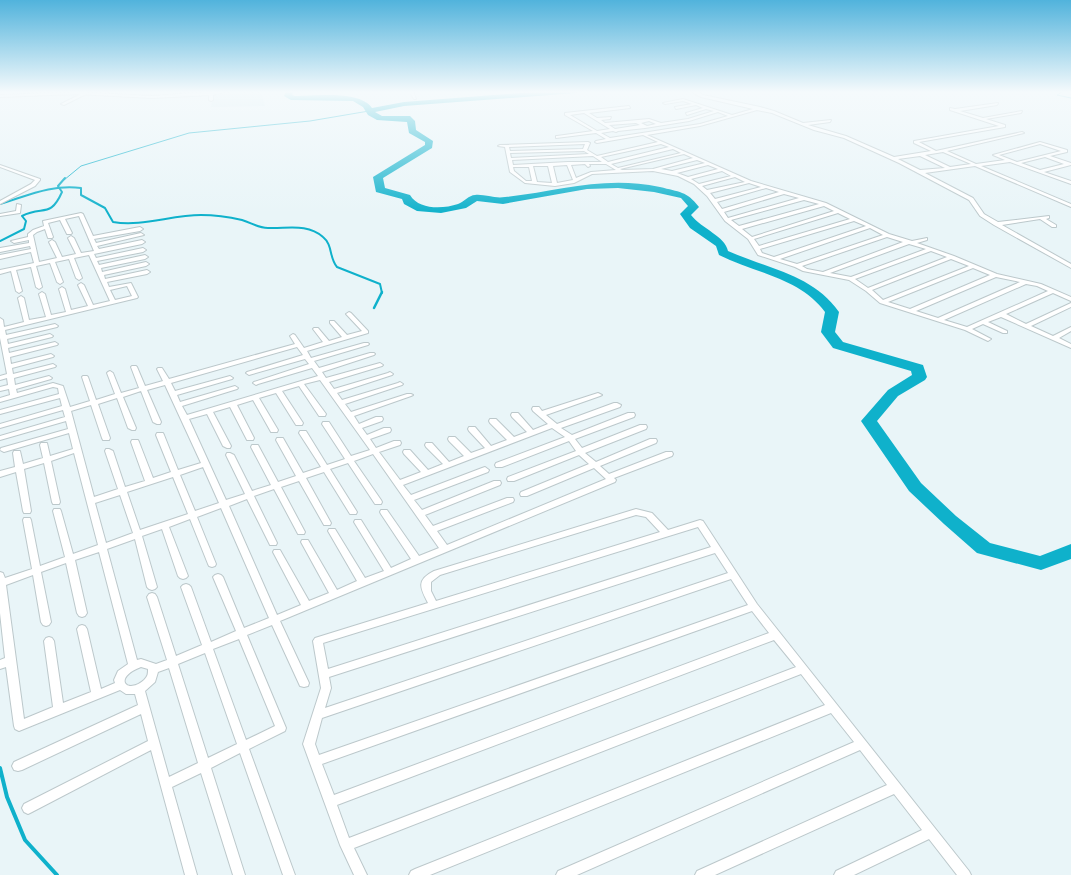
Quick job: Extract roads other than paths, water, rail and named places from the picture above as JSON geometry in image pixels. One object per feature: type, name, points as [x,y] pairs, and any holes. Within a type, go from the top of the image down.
[{"type":"street","points":[[557,138],[609,132]]},
{"type":"street","points":[[597,142],[657,132]]},
{"type":"street","points":[[823,132],[845,137],[894,158],[971,200],[982,215],[1071,266]]},
{"type":"street","points":[[935,152],[915,142],[972,132]]},
{"type":"street","points":[[600,133],[610,140]]},
{"type":"street","points":[[894,158],[944,152],[1022,133]]},
{"type":"street","points":[[643,134],[749,182],[824,204],[887,235],[931,249],[995,275],[1039,285],[1071,299]]},
{"type":"street","points":[[500,146],[588,143],[585,150]]},
{"type":"street","points":[[509,159],[595,156],[660,143]]},
{"type":"street","points":[[1066,151],[1040,143],[995,155],[1071,183]]},
{"type":"street","points":[[507,146],[512,172],[525,182],[555,184],[572,182],[590,173],[620,170],[674,172],[699,185],[714,201],[727,220],[753,238],[760,254],[776,258],[805,270],[851,279],[882,302],[967,329],[988,339]]},
{"type":"street","points":[[510,166],[586,162],[608,163],[672,148]]},
{"type":"street","points":[[508,152],[585,150],[620,170],[684,153]]},
{"type":"street","points":[[1017,163],[1071,151]]},
{"type":"street","points":[[944,152],[1071,206]]},
{"type":"street","points":[[920,154],[951,169]]},
{"type":"street","points":[[1045,156],[1070,163]]},
{"type":"street","points":[[652,170],[696,159]]},
{"type":"street","points":[[919,172],[1011,161]]},
{"type":"street","points":[[586,162],[590,173]]},
{"type":"street","points":[[568,163],[575,180]]},
{"type":"street","points":[[1042,171],[1070,163]]},
{"type":"street","points":[[550,164],[555,184]]},
{"type":"street","points":[[674,172],[708,164]]},
{"type":"street","points":[[531,165],[535,183]]},
{"type":"street","points":[[0,167],[6,167],[38,182],[0,203]]},
{"type":"street","points":[[688,178],[721,170]]},
{"type":"street","points":[[699,185],[735,176]]},
{"type":"street","points":[[706,192],[749,182]]},
{"type":"street","points":[[714,201],[766,187]]},
{"type":"street","points":[[721,211],[785,192]]},
{"type":"street","points":[[727,220],[804,198]]},
{"type":"street","points":[[739,228],[824,204]]},
{"type":"street","points":[[2,213],[18,212],[19,205]]},
{"type":"street","points":[[753,238],[838,211]]},
{"type":"street","points":[[60,260],[45,222],[81,214],[94,245],[95,260],[113,302]]},
{"type":"street","points":[[996,224],[1044,217],[1054,226]]},
{"type":"street","points":[[62,218],[79,255]]},
{"type":"street","points":[[758,248],[854,219]]},
{"type":"street","points":[[39,287],[30,235],[34,231],[47,227]]},
{"type":"street","points":[[776,258],[869,227]]},
{"type":"street","points":[[91,238],[140,232],[94,245]]},
{"type":"street","points":[[797,266],[887,235]]},
{"type":"street","points":[[823,274],[909,242],[925,239]]},
{"type":"street","points":[[14,241],[32,244]]},
{"type":"street","points":[[0,272],[142,242]]},
{"type":"street","points":[[0,250],[32,244]]},
{"type":"street","points":[[0,257],[32,244]]},
{"type":"street","points":[[851,279],[931,249]]},
{"type":"street","points":[[95,260],[144,253],[98,268]]},
{"type":"street","points":[[71,257],[90,307]]},
{"type":"street","points":[[868,290],[952,257]]},
{"type":"street","points":[[52,261],[69,312]]},
{"type":"street","points":[[101,274],[146,264]]},
{"type":"street","points":[[882,302],[974,266]]},
{"type":"street","points":[[13,269],[19,291]]},
{"type":"street","points":[[104,282],[147,272]]},
{"type":"street","points":[[910,312],[995,275]]},
{"type":"street","points":[[938,320],[1025,282]]},
{"type":"street","points":[[3,340],[27,323],[135,297],[129,284],[107,289]]},
{"type":"street","points":[[967,329],[1054,292]]},
{"type":"street","points":[[42,294],[49,317]]},
{"type":"street","points":[[21,298],[27,323]]},
{"type":"street","points":[[1026,326],[1071,305]]},
{"type":"street","points":[[184,418],[300,383],[327,343],[366,332],[349,314]]},
{"type":"street","points":[[1000,314],[1071,346]]},
{"type":"street","points":[[332,322],[346,338]]},
{"type":"street","points":[[982,322],[1005,332]]},
{"type":"street","points":[[3,340],[55,326]]},
{"type":"street","points":[[316,329],[327,343]]},
{"type":"street","points":[[1054,338],[1071,329]]},
{"type":"street","points":[[3,340],[50,336]]},
{"type":"street","points":[[293,336],[445,549]]},
{"type":"street","points":[[3,340],[55,344]]},
{"type":"street","points":[[0,400],[10,378],[3,340]]},
{"type":"street","points":[[275,343],[281,350],[312,363],[380,365]]},
{"type":"street","points":[[256,383],[366,344]]},
{"type":"street","points":[[0,438],[95,402],[281,350]]},
{"type":"street","points":[[249,372],[372,354]]},
{"type":"street","points":[[0,389],[10,378],[51,356]]},
{"type":"street","points":[[10,378],[53,366]]},
{"type":"street","points":[[134,367],[158,422]]},
{"type":"street","points":[[160,370],[224,506],[273,620],[304,683]]},
{"type":"street","points":[[110,373],[132,428]]},
{"type":"street","points":[[332,392],[390,374]]},
{"type":"street","points":[[86,377],[106,438]]},
{"type":"street","points":[[0,378],[49,378]]},
{"type":"street","points":[[10,378],[61,387],[133,665]]},
{"type":"street","points":[[172,394],[230,378]]},
{"type":"street","points":[[300,383],[322,414]]},
{"type":"street","points":[[341,403],[400,384]]},
{"type":"street","points":[[178,405],[235,388]]},
{"type":"street","points":[[278,390],[299,423]]},
{"type":"street","points":[[0,412],[63,395]]},
{"type":"street","points":[[349,415],[409,395]]},
{"type":"street","points":[[153,670],[612,480],[581,453],[572,438],[538,411],[598,395]]},
{"type":"street","points":[[255,397],[274,430]]},
{"type":"street","points":[[232,404],[250,438]]},
{"type":"street","points":[[398,484],[512,440],[617,405]]},
{"type":"street","points":[[209,410],[227,446]]},
{"type":"street","points":[[0,426],[67,412]]},
{"type":"street","points":[[515,415],[532,433]]},
{"type":"street","points":[[499,465],[631,415]]},
{"type":"street","points":[[358,427],[379,419]]},
{"type":"street","points":[[493,420],[512,440]]},
{"type":"street","points":[[326,424],[378,502]]},
{"type":"street","points":[[511,479],[643,427]]},
{"type":"street","points":[[472,428],[490,449]]},
{"type":"street","points":[[4,450],[72,430]]},
{"type":"street","points":[[366,438],[387,430]]},
{"type":"street","points":[[303,433],[353,512]]},
{"type":"street","points":[[160,435],[212,564]]},
{"type":"street","points":[[452,439],[470,456]]},
{"type":"street","points":[[280,440],[327,522]]},
{"type":"street","points":[[524,494],[653,441]]},
{"type":"street","points":[[136,442],[150,482]]},
{"type":"street","points":[[119,686],[19,726],[11,660],[4,638],[0,578],[37,570],[103,548],[397,443]]},
{"type":"street","points":[[44,445],[56,502]]},
{"type":"street","points":[[429,445],[448,465]]},
{"type":"street","points":[[255,447],[301,532]]},
{"type":"street","points":[[0,474],[77,450]]},
{"type":"street","points":[[109,451],[138,536],[152,592],[238,875]]},
{"type":"street","points":[[407,452],[426,474]]},
{"type":"street","points":[[17,453],[46,622]]},
{"type":"street","points":[[608,477],[669,454]]},
{"type":"street","points":[[230,455],[273,543]]},
{"type":"street","points":[[91,501],[205,464]]},
{"type":"street","points":[[409,499],[485,470]]},
{"type":"street","points":[[420,514],[497,483]]},
{"type":"street","points":[[431,530],[510,500]]},
{"type":"street","points":[[57,511],[82,613]]},
{"type":"street","points":[[384,512],[417,561]]},
{"type":"street","points":[[433,605],[425,588],[425,582],[428,577],[437,573],[636,512],[649,515],[666,533]]},
{"type":"street","points":[[358,522],[389,572]]},
{"type":"street","points":[[361,875],[346,845],[309,744],[326,688],[318,641],[700,522],[754,607],[965,875]]},
{"type":"street","points":[[165,526],[289,875]]},
{"type":"street","points":[[332,531],[363,583]]},
{"type":"street","points":[[305,542],[335,595]]},
{"type":"street","points":[[324,674],[716,548]]},
{"type":"street","points":[[277,552],[307,606]]},
{"type":"street","points":[[318,715],[733,575]]},
{"type":"street","points":[[166,784],[244,748],[281,728],[218,577]]},
{"type":"street","points":[[316,761],[754,607]]},
{"type":"street","points":[[82,629],[97,695]]},
{"type":"street","points":[[330,802],[776,635]]},
{"type":"street","points":[[49,641],[59,710]]},
{"type":"street","points":[[0,664],[11,660]]},
{"type":"street","points":[[147,663],[153,670],[152,678],[139,689],[131,691],[119,686],[118,680],[121,674],[133,665],[147,663]]},
{"type":"street","points":[[346,845],[803,669]]},
{"type":"street","points":[[139,689],[191,875]]},
{"type":"street","points":[[18,766],[145,707]]},
{"type":"street","points":[[415,875],[832,707]]},
{"type":"street","points":[[28,808],[154,743]]},
{"type":"street","points":[[562,875],[862,744]]},
{"type":"street","points":[[702,875],[896,788]]},
{"type":"street","points":[[840,875],[931,832]]},
{"type":"waterway","points":[[64,180],[81,166],[189,133],[201,132]]},
{"type":"waterway","points":[[413,132],[429,141],[429,146],[378,177],[380,190],[406,197],[408,202],[421,209],[441,210],[462,206],[475,198],[503,201],[587,186],[618,185],[654,189],[685,196],[694,207],[685,214],[694,226],[721,244],[723,253],[798,282],[823,300],[832,312],[828,332],[838,345],[918,368],[920,377],[893,393],[869,421],[915,487],[950,520],[984,548],[1041,563],[1071,551]]},
{"type":"waterway","points":[[59,188],[58,186],[65,178]]},
{"type":"waterway","points":[[0,204],[30,194],[59,188]]},
{"type":"waterway","points":[[0,241],[24,229],[26,221],[22,216],[35,211],[50,209],[54,206],[62,192],[59,188]]},
{"type":"waterway","points":[[59,188],[81,188],[81,195],[105,208],[113,222],[135,223],[206,215],[242,220],[264,228],[304,228],[317,233],[326,240],[337,267],[380,284],[382,292]]},
{"type":"waterway","points":[[374,308],[382,292]]},
{"type":"waterway","points":[[0,768],[7,797],[25,840],[57,875]]}]
